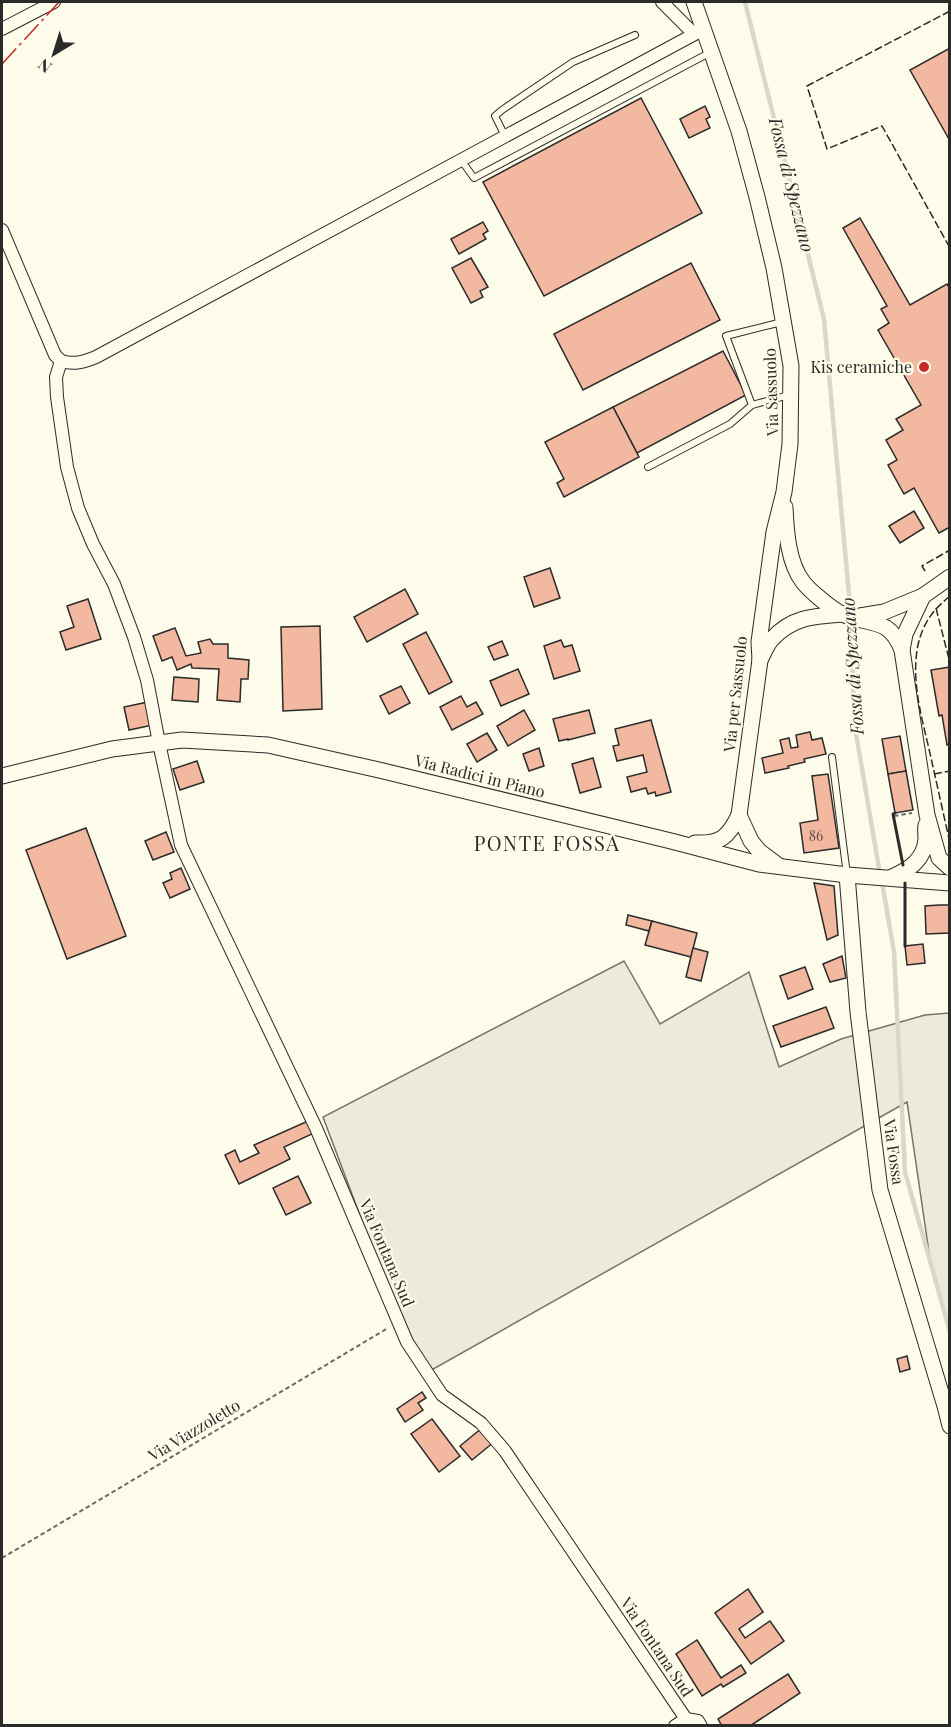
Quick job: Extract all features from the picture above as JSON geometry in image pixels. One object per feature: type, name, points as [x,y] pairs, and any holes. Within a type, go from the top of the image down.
[{"type":"street","points":[[2,29],[54,2]]},
{"type":"street","points":[[2,230],[55,355],[61,361],[69,363],[96,357],[699,31],[662,2]]},
{"type":"street","name":"Via Sassuolo","points":[[694,2],[699,31],[711,52],[739,131],[757,197],[774,268],[791,366],[790,444],[784,492],[774,532],[768,576]]},
{"type":"street","name":"Via Fontana Sud","points":[[61,361],[56,377],[57,397],[67,467],[78,508],[93,544],[114,584],[147,680],[181,845],[316,1128],[407,1342],[442,1395],[481,1423],[505,1451],[680,1722],[698,1721],[701,1725]]},
{"type":"street","points":[[784,492],[786,533],[795,569],[809,590],[838,613]]},
{"type":"street","name":"Via per Sassuolo","points":[[739,815],[760,660],[759,642],[768,576]]},
{"type":"street","points":[[875,618],[923,596],[950,577]]},
{"type":"street","points":[[902,651],[905,634],[923,596]]},
{"type":"street","points":[[760,660],[771,640],[788,625],[798,620],[838,613],[875,618],[891,631],[902,651],[927,815],[939,858],[950,868]]},
{"type":"street","name":"Via Radici in Piano","points":[[2,776],[112,749],[182,740],[268,745],[379,770],[759,864],[869,876],[900,876],[950,883]]},
{"type":"street","points":[[671,841],[708,843],[722,840],[732,830],[739,815]]},
{"type":"street","points":[[739,815],[751,841],[759,851],[779,866]]},
{"type":"street","points":[[900,876],[915,865],[921,856],[926,840],[927,815]]},
{"type":"street","name":"Via Fossa","points":[[847,874],[858,1012],[880,1190],[950,1426]]},
{"type":"lane","points":[[506,136],[495,116],[502,110],[573,62],[635,34]]},
{"type":"lane","points":[[461,160],[474,178],[711,52]]},
{"type":"lane","points":[[752,405],[726,336],[784,321]]},
{"type":"lane","points":[[648,467],[730,424],[752,405],[792,394]]},
{"type":"lane","points":[[832,757],[847,874]]},
{"type":"path","name":"Via Viazzoletto","points":[[2,1558],[398,1322]]},
{"type":"shaded area","points":[[624,961],[660,1024],[749,972],[779,1067],[841,1039],[925,1015],[949,1013],[949,1326],[930,1259],[907,1102],[428,1372],[406,1338],[323,1117]]},
{"type":"building","points":[[950,48],[950,141],[910,70]]},
{"type":"building","points":[[641,98],[702,213],[544,296],[483,182]]},
{"type":"building","points":[[705,106],[710,117],[706,119],[710,128],[689,138],[680,119]]},
{"type":"building","name":"Kis ceramiche","points":[[860,218],[910,305],[947,284],[950,289],[950,527],[939,533],[914,488],[904,494],[888,465],[897,460],[886,440],[903,430],[896,419],[921,405],[878,330],[889,323],[881,309],[887,306],[843,228]]},
{"type":"building","points":[[483,222],[488,231],[483,234],[486,239],[459,254],[451,239]]},
{"type":"building","points":[[471,258],[488,287],[480,291],[483,297],[471,303],[452,268]]},
{"type":"building","points":[[691,263],[720,320],[583,390],[554,334]]},
{"type":"building","points":[[723,351],[746,395],[637,453],[613,407]]},
{"type":"building","points":[[613,407],[639,457],[564,497],[557,483],[564,479],[545,442]]},
{"type":"building","points":[[914,511],[924,528],[900,543],[889,526]]},
{"type":"building","points":[[550,568],[560,598],[534,607],[524,577]]},
{"type":"building","points":[[405,589],[418,614],[367,642],[354,617]]},
{"type":"building","points":[[88,599],[101,639],[66,650],[60,632],[74,627],[67,606]]},
{"type":"building","points":[[320,626],[322,709],[283,711],[281,627]]},
{"type":"building","points":[[175,628],[186,656],[201,653],[198,642],[210,639],[213,644],[228,644],[228,658],[249,660],[248,679],[241,679],[240,702],[217,700],[219,669],[192,668],[191,664],[177,670],[172,657],[162,661],[153,636]]},
{"type":"building","points":[[426,632],[452,682],[429,694],[403,644]]},
{"type":"building","points":[[561,640],[564,647],[572,645],[580,671],[554,679],[544,646]]},
{"type":"building","points":[[502,641],[508,655],[494,660],[488,647]]},
{"type":"building","points":[[950,667],[950,744],[947,745],[931,670]]},
{"type":"building","points":[[518,669],[529,694],[501,706],[490,681]]},
{"type":"building","points":[[174,677],[199,679],[198,702],[172,700]]},
{"type":"building","points":[[401,686],[410,703],[389,714],[380,696]]},
{"type":"building","points":[[461,696],[467,707],[476,702],[483,714],[452,730],[440,707]]},
{"type":"building","points":[[148,702],[153,725],[129,730],[124,707]]},
{"type":"building","points":[[524,710],[535,730],[508,746],[497,726]]},
{"type":"building","points":[[589,710],[595,733],[559,741],[553,719]]},
{"type":"building","points":[[651,720],[671,792],[656,796],[655,792],[648,794],[646,788],[631,792],[627,777],[647,772],[643,755],[617,761],[613,746],[619,745],[615,729]]},
{"type":"building","points":[[810,732],[812,740],[822,738],[826,754],[804,759],[805,762],[788,766],[789,768],[765,773],[762,758],[783,753],[780,740],[789,738],[791,748],[798,747],[796,735]]},
{"type":"building","points":[[487,733],[497,750],[477,762],[467,744]]},
{"type":"building","points":[[900,736],[906,771],[888,774],[882,739]]},
{"type":"building","points":[[539,748],[544,766],[529,771],[523,754]]},
{"type":"building","points":[[593,758],[601,787],[580,793],[572,764]]},
{"type":"building","points":[[197,761],[204,782],[180,790],[173,769]]},
{"type":"building","points":[[906,771],[913,810],[895,813],[888,774]]},
{"type":"building","points":[[828,774],[839,848],[804,853],[800,823],[818,820],[812,776]]},
{"type":"building","points":[[86,828],[126,936],[67,959],[26,850]]},
{"type":"building","points":[[166,832],[174,852],[153,860],[145,841]]},
{"type":"building","points":[[181,868],[190,889],[170,898],[163,883],[172,879],[170,873]]},
{"type":"building","points":[[814,883],[834,886],[838,935],[827,940]]},
{"type":"building","points":[[950,905],[950,933],[926,934],[925,906]]},
{"type":"building","points":[[628,915],[652,921],[649,931],[626,925]]},
{"type":"building","points":[[652,921],[697,933],[691,957],[645,945]]},
{"type":"building","points":[[923,944],[925,963],[907,965],[905,946]]},
{"type":"building","points":[[693,948],[708,952],[701,981],[686,977]]},
{"type":"building","points":[[842,956],[846,978],[830,982],[823,964]]},
{"type":"building","points":[[805,967],[813,989],[788,999],[780,976]]},
{"type":"building","points":[[826,1007],[834,1028],[781,1047],[773,1026]]},
{"type":"building","points":[[308,1121],[314,1133],[284,1147],[290,1159],[239,1184],[225,1155],[235,1150],[240,1162],[259,1153],[254,1145]]},
{"type":"building","points":[[298,1176],[311,1203],[286,1215],[273,1188]]},
{"type":"building","points":[[907,1356],[910,1369],[900,1372],[897,1359]]},
{"type":"building","points":[[422,1392],[426,1398],[418,1403],[423,1410],[405,1422],[397,1409]]},
{"type":"building","points":[[432,1419],[460,1456],[439,1472],[411,1434]]},
{"type":"building","points":[[482,1428],[494,1442],[472,1460],[460,1446]]},
{"type":"building","points":[[748,1589],[763,1612],[739,1629],[745,1638],[770,1621],[784,1641],[751,1664],[715,1613]]},
{"type":"building","points":[[697,1640],[721,1678],[741,1665],[746,1673],[723,1687],[721,1684],[702,1696],[676,1654]]},
{"type":"building","points":[[788,1674],[800,1693],[750,1726],[722,1726],[718,1719]]},
{"type":"waterway","name":"Fossa di Spezzano","points":[[745,2],[824,319],[851,617],[854,722],[880,874]]},
{"type":"waterway","name":"Fossa di Spezzano","points":[[882,882],[894,952],[905,1172],[950,1332]]},
{"type":"fence","points":[[950,11],[807,86],[827,149],[882,126],[950,248]]},
{"type":"fence","points":[[925,571],[922,566],[950,550]]},
{"type":"fence","points":[[950,596],[939,606],[926,624],[916,658],[916,684],[920,710],[950,843]]},
{"type":"fence","points":[[936,608],[950,663]]},
{"type":"fence","points":[[934,774],[950,771]]},
{"type":"wall","points":[[895,813],[893,814],[903,865]]},
{"type":"wall","points":[[905,883],[905,946]]},
{"type":"power","points":[[2,64],[59,2]]},
{"type":"place","name":"Kis ceramiche","points":[[924,367]]},
{"type":"district","name":"PONTE FOSSA","points":[[547,844]]}]
